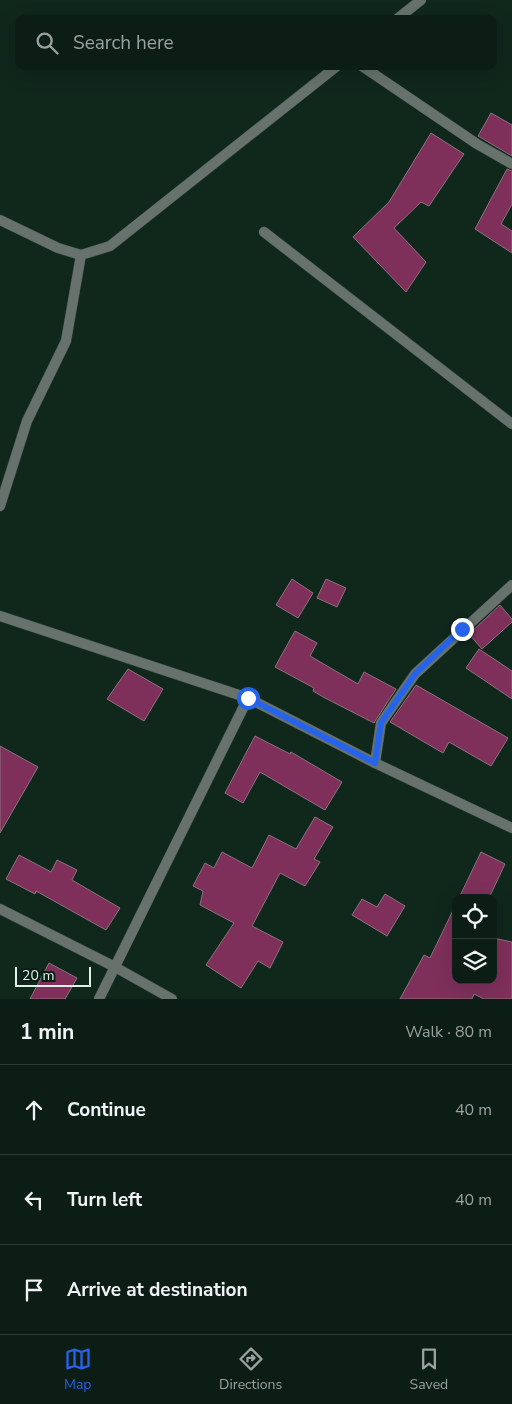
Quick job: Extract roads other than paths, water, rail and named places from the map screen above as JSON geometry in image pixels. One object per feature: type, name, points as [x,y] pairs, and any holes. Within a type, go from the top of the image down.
[{"type":"street","points":[[402,15],[420,0]]},
{"type":"street","points":[[0,220],[58,248],[82,255],[110,246],[332,70]]},
{"type":"street","points":[[368,70],[477,144],[512,164]]},
{"type":"street","points":[[264,232],[512,424]]},
{"type":"street","points":[[0,506],[27,421],[66,341],[82,255]]},
{"type":"street","points":[[375,763],[381,723],[415,674],[512,585]]},
{"type":"street","points":[[0,616],[248,698],[375,763],[512,828]]},
{"type":"street","points":[[99,999],[248,698]]},
{"type":"street","points":[[0,909],[115,967],[172,999]]}]
